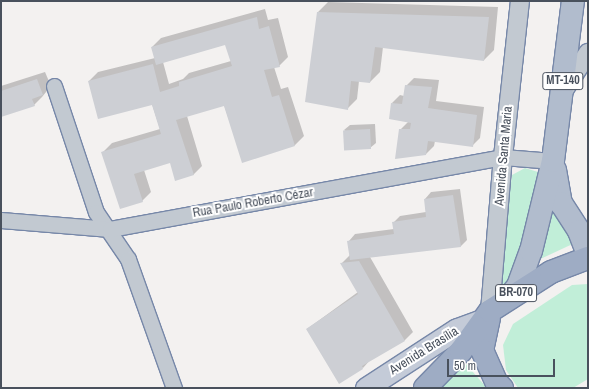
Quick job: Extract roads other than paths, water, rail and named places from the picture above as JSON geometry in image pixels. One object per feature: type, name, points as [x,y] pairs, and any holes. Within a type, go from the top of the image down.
[{"type":"highway","name":"BR-070","points":[[425,388],[461,351],[487,315],[510,296],[551,272],[588,256]]},
{"type":"highway","name":"BR-070","points":[[487,315],[482,350],[497,383],[502,388]]},
{"type":"main road","name":"MT-140","points":[[510,296],[518,286],[531,251],[553,161],[573,1]]},
{"type":"main road","name":"MT-140","points":[[553,161],[560,203],[569,216],[588,256]]},
{"type":"main road","points":[[569,216],[588,227]]},
{"type":"main road","name":"Avenida Brasília","points":[[366,388],[457,328],[487,315]]},
{"type":"street","name":"Avenida Santa Maria","points":[[487,315],[520,1]]},
{"type":"street","points":[[561,93],[588,53]]},
{"type":"street","points":[[54,86],[96,212],[110,229],[128,259],[174,388]]},
{"type":"street","name":"Rua Paulo Roberto Cézar","points":[[1,220],[110,229],[503,157],[553,161]]}]
